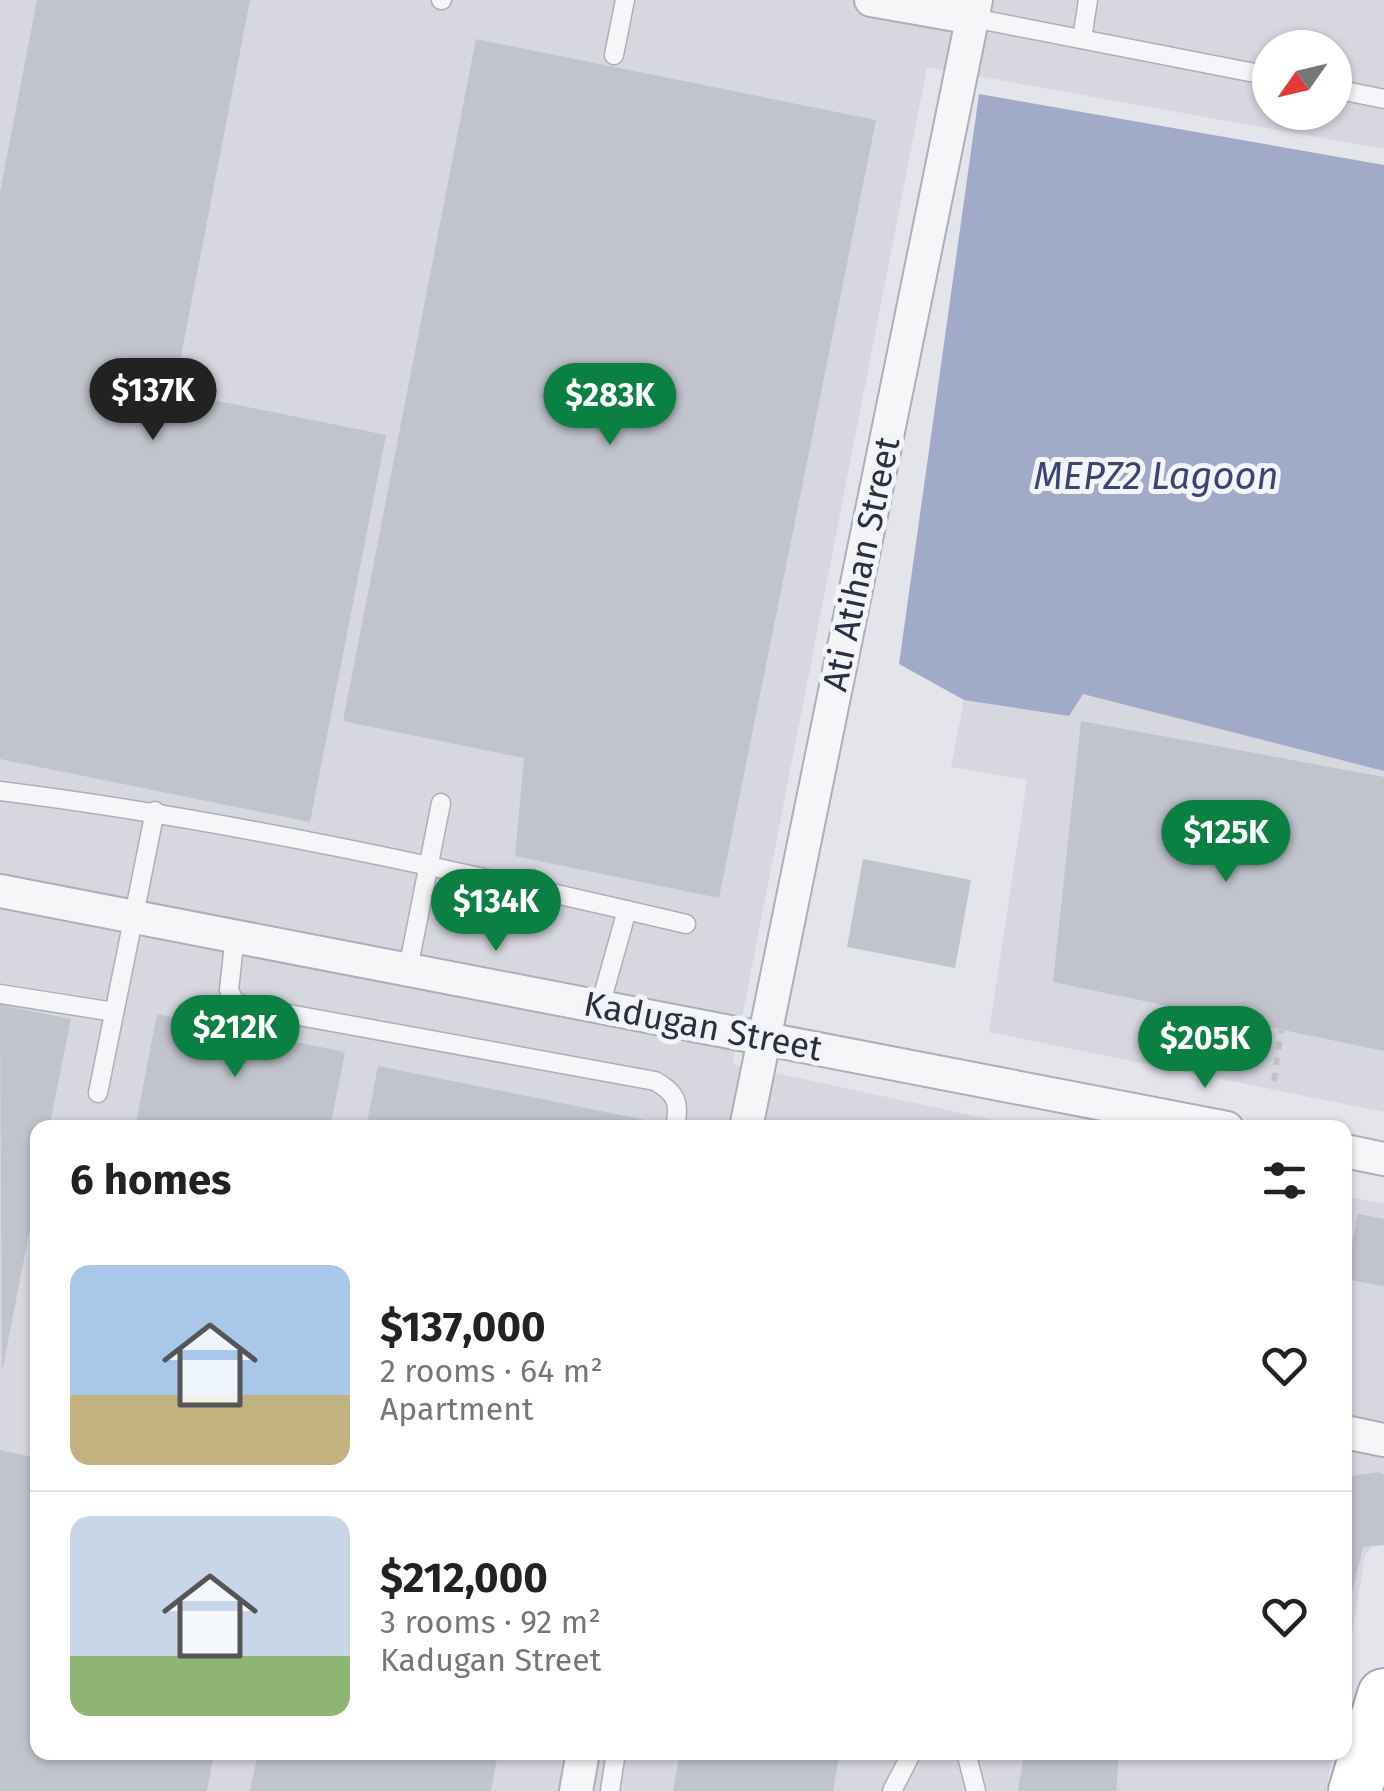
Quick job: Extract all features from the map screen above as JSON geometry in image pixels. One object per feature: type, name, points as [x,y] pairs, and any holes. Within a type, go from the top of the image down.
[{"type":"main road","points":[[1355,1791],[1384,1695]]},
{"type":"street","points":[[871,0],[975,9]]},
{"type":"street","name":"Ati Atihan Street","points":[[747,1120],[975,9]]},
{"type":"street","name":"Kadugan Street","points":[[0,890],[763,1037],[1158,1120]]},
{"type":"street","points":[[1352,1152],[1384,1159]]},
{"type":"street","points":[[1352,1433],[1384,1440]]},
{"type":"street","points":[[576,1791],[582,1760]]},
{"type":"lane","points":[[614,55],[625,0]]},
{"type":"lane","points":[[1082,40],[1088,0]]},
{"type":"lane","points":[[975,9],[1082,40],[1252,73]]},
{"type":"lane","points":[[1352,92],[1384,99]]},
{"type":"lane","points":[[0,791],[155,811],[429,864],[686,924]]},
{"type":"lane","points":[[408,969],[441,804]]},
{"type":"lane","points":[[98,1093],[155,811]]},
{"type":"lane","points":[[600,1006],[627,910]]},
{"type":"lane","points":[[235,936],[229,990],[234,1000],[245,1006],[655,1080],[672,1090],[679,1107],[677,1120]]},
{"type":"lane","points":[[0,994],[114,1012]]},
{"type":"lane","points":[[610,1791],[615,1760]]},
{"type":"lane","points":[[892,1791],[908,1760]]},
{"type":"lane","points":[[968,1760],[976,1791]]},
{"type":"path","points":[[1274,1081],[1281,1030]]},
{"type":"shaded area","points":[[0,0],[1384,0],[1384,149],[1278,130],[1352,130],[1352,30],[1252,30],[1252,125],[927,67],[733,1064],[993,1120],[30,1120],[30,1760],[1332,1760],[1326,1791],[0,1791]]},
{"type":"shaded area","points":[[1082,693],[1384,771],[1384,1112],[989,1032],[1027,780],[951,767],[964,700],[1069,716]]},
{"type":"shaded area","points":[[1352,1197],[1384,1204],[1384,1532],[1365,1555],[1352,1634]]},
{"type":"water","name":"MEPZ2 Lagoon","points":[[979,94],[1384,165],[1384,771],[1083,694],[1069,716],[964,700],[899,664]]},
{"type":"building","points":[[37,0],[250,0],[174,392],[386,435],[310,822],[0,759],[0,192]]},
{"type":"building","points":[[476,39],[876,120],[719,898],[515,856],[524,758],[343,721]]},
{"type":"building","points":[[1081,721],[1384,777],[1384,1051],[1053,982]]},
{"type":"building","points":[[863,859],[971,880],[955,968],[847,947]]},
{"type":"building","points":[[0,1005],[71,1019],[51,1120],[30,1120],[30,1229],[2,1371]]},
{"type":"building","points":[[157,1014],[345,1052],[332,1120],[137,1120]]},
{"type":"building","points":[[378,1066],[645,1120],[368,1120]]},
{"type":"building","points":[[1358,1214],[1384,1219],[1384,1286],[1352,1280],[1352,1244]]},
{"type":"building","points":[[0,1450],[30,1456],[30,1760],[213,1760],[207,1791],[0,1791]]},
{"type":"building","points":[[1379,1472],[1384,1475],[1384,1545],[1363,1547],[1352,1593],[1352,1476]]},
{"type":"building","points":[[256,1760],[497,1760],[491,1791],[250,1791]]},
{"type":"building","points":[[679,1760],[839,1760],[833,1791],[673,1791]]},
{"type":"building","points":[[1023,1760],[1119,1760],[1116,1791],[1018,1791]]}]
